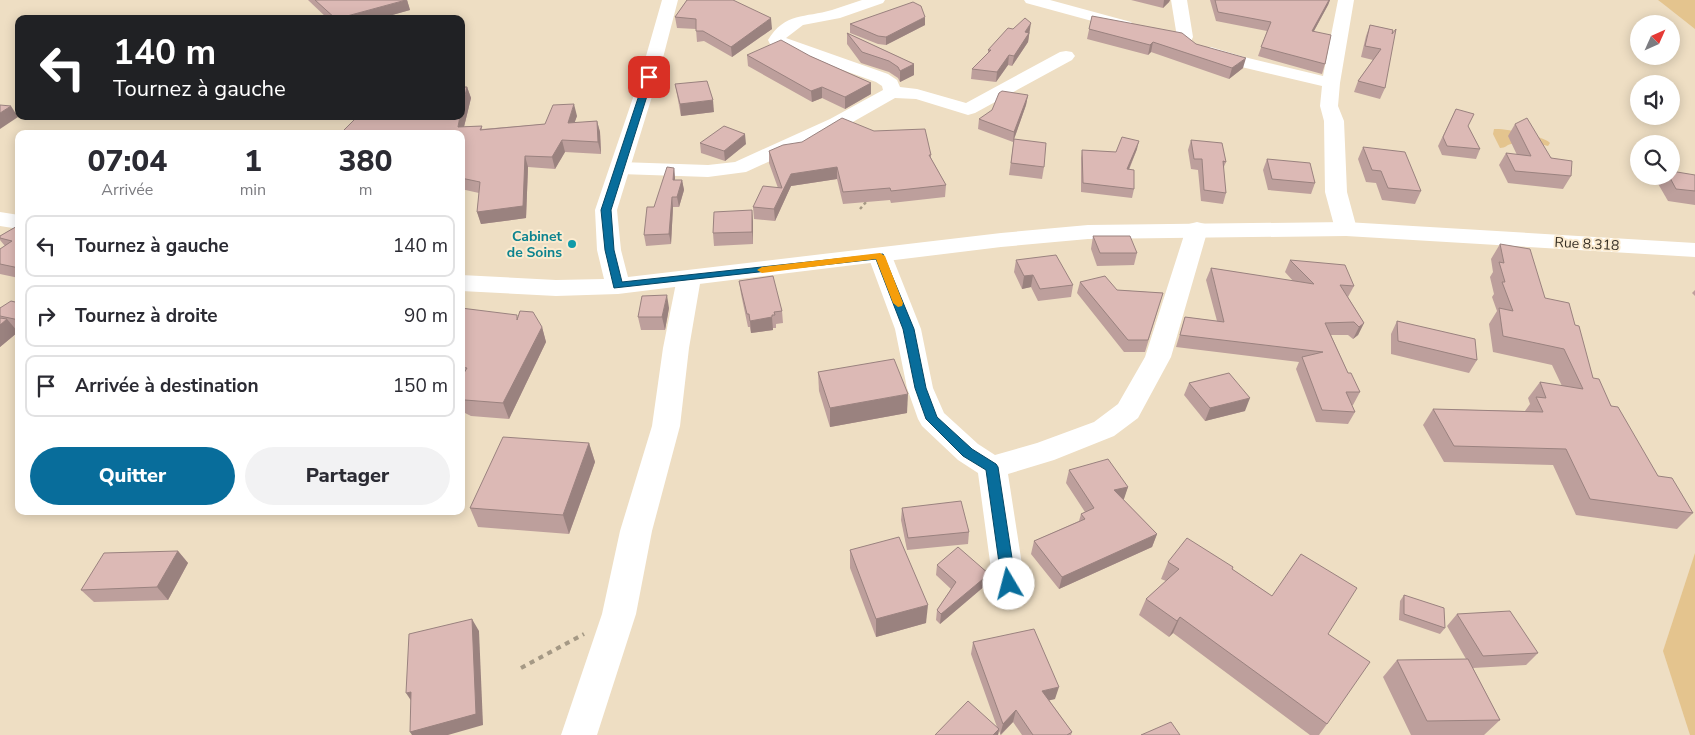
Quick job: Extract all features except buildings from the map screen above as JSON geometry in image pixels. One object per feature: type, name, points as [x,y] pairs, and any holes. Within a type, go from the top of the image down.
[{"type":"main road","points":[[618,286],[610,250],[606,210],[649,77],[670,0]]},
{"type":"main road","points":[[0,219],[15,221]]},
{"type":"main road","name":"Rue 8.318","points":[[465,283],[556,288],[618,286],[1001,240],[1088,232],[1346,229],[1695,250]]},
{"type":"street","points":[[877,0],[834,15],[798,21],[781,32],[776,40],[882,78],[891,84],[892,92]]},
{"type":"street","points":[[1032,0],[1140,29]]},
{"type":"street","points":[[1179,0],[1177,36],[1200,48],[1217,54],[1331,83]]},
{"type":"street","points":[[1346,0],[1331,83],[1329,106],[1334,121],[1336,192],[1346,229]]},
{"type":"street","points":[[620,168],[708,171],[739,168],[836,123],[892,92],[917,94],[968,109],[1066,56]]},
{"type":"street","points":[[880,256],[908,329],[920,388],[932,419],[968,452],[992,467],[1044,452],[1104,429],[1128,411],[1158,357],[1197,230]]},
{"type":"street","points":[[579,735],[620,614],[636,531],[666,426],[688,278]]},
{"type":"street","points":[[992,467],[1009,584]]},
{"type":"path","points":[[860,209],[866,202]]},
{"type":"path","points":[[521,668],[620,614]]},
{"type":"shaded area","points":[[1658,0],[1695,0],[1695,29],[1680,17],[1680,15],[1677,15]]},
{"type":"shaded area","points":[[1494,129],[1524,133],[1550,143],[1548,146],[1527,141],[1500,148],[1493,134]]},
{"type":"shaded area","points":[[1695,553],[1695,735],[1690,735],[1663,651]]},
{"type":"slow traffic","points":[[762,270],[880,256],[898,303]]},
{"type":"place","name":"Cabinet de Soins","points":[[572,244]]},
{"type":"route","points":[[649,77],[606,210],[610,250],[618,286],[880,256],[908,329],[920,388],[932,419],[968,452],[992,467],[1009,584]]}]
